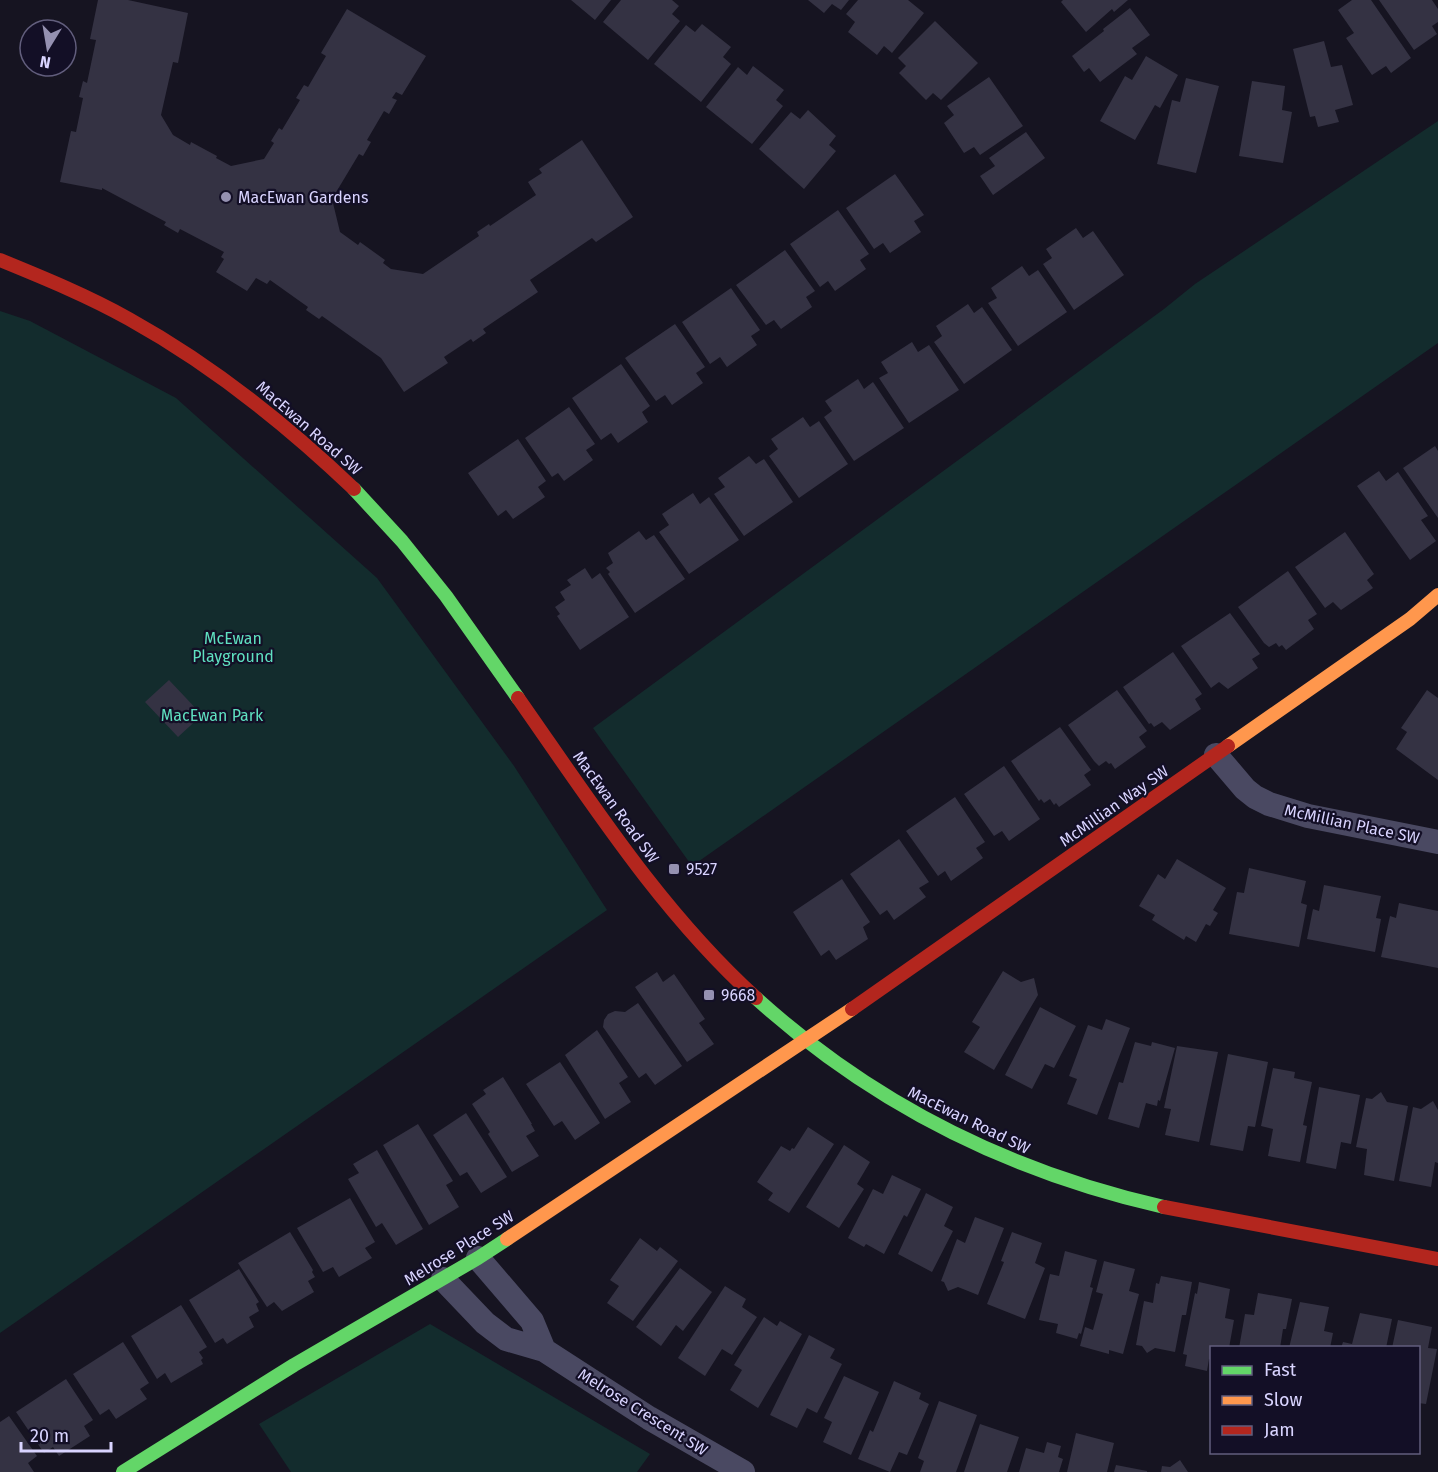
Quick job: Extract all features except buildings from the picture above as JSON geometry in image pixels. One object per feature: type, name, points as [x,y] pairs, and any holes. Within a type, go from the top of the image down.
[{"type":"street","name":"MacEwan Road SW","points":[[0,260],[79,294],[136,322],[196,358],[248,395],[329,465],[371,506],[438,586],[640,870],[716,961],[805,1040],[878,1091],[928,1121],[985,1150],[1037,1172],[1091,1189],[1151,1205],[1438,1258]]},
{"type":"street","name":"McMillian Way SW","points":[[805,1040],[1410,619],[1438,595]]},
{"type":"street","name":"McMillian Place SW","points":[[1216,755],[1245,789],[1255,798],[1269,804],[1308,816],[1438,842]]},
{"type":"street","name":"Melrose Place SW","points":[[123,1472],[294,1365],[478,1258],[805,1040]]},
{"type":"street","points":[[478,1258],[532,1321],[544,1350]]},
{"type":"street","name":"Melrose Crescent SW","points":[[443,1279],[485,1323],[506,1339],[544,1350],[649,1418],[743,1472]]},
{"type":"green space","points":[[1438,121],[1438,343],[692,866],[593,728],[1195,284]]},
{"type":"green space","name":"MacEwan Park","points":[[0,311],[30,321],[176,398],[377,578],[514,766],[607,910],[0,1333]]},
{"type":"green space","points":[[430,1324],[650,1454],[637,1472],[291,1472],[259,1424]]},
{"type":"traffic: fast","points":[[354,489],[402,541],[446,596],[518,698]]},
{"type":"traffic: fast","points":[[756,998],[848,1071],[896,1102],[946,1130],[1051,1175],[1164,1207]]},
{"type":"traffic: fast","points":[[123,1472],[294,1365],[507,1239]]},
{"type":"traffic: slow","points":[[1228,746],[1410,619],[1438,595]]},
{"type":"traffic: slow","points":[[507,1239],[852,1009]]},
{"type":"traffic: jam","points":[[0,260],[98,303],[190,356],[275,419],[354,489]]},
{"type":"traffic: jam","points":[[518,698],[600,816],[658,893],[721,965],[756,998]]},
{"type":"traffic: jam","points":[[852,1009],[1228,746]]},
{"type":"traffic: jam","points":[[1164,1207],[1438,1259]]},
{"type":"place","name":"MacEwan Gardens","points":[[226,197]]},
{"type":"place","name":"9527","points":[[674,869]]},
{"type":"place","name":"9668","points":[[709,995]]},
{"type":"park label","name":"McEwan Playground","points":[[233,647]]}]
